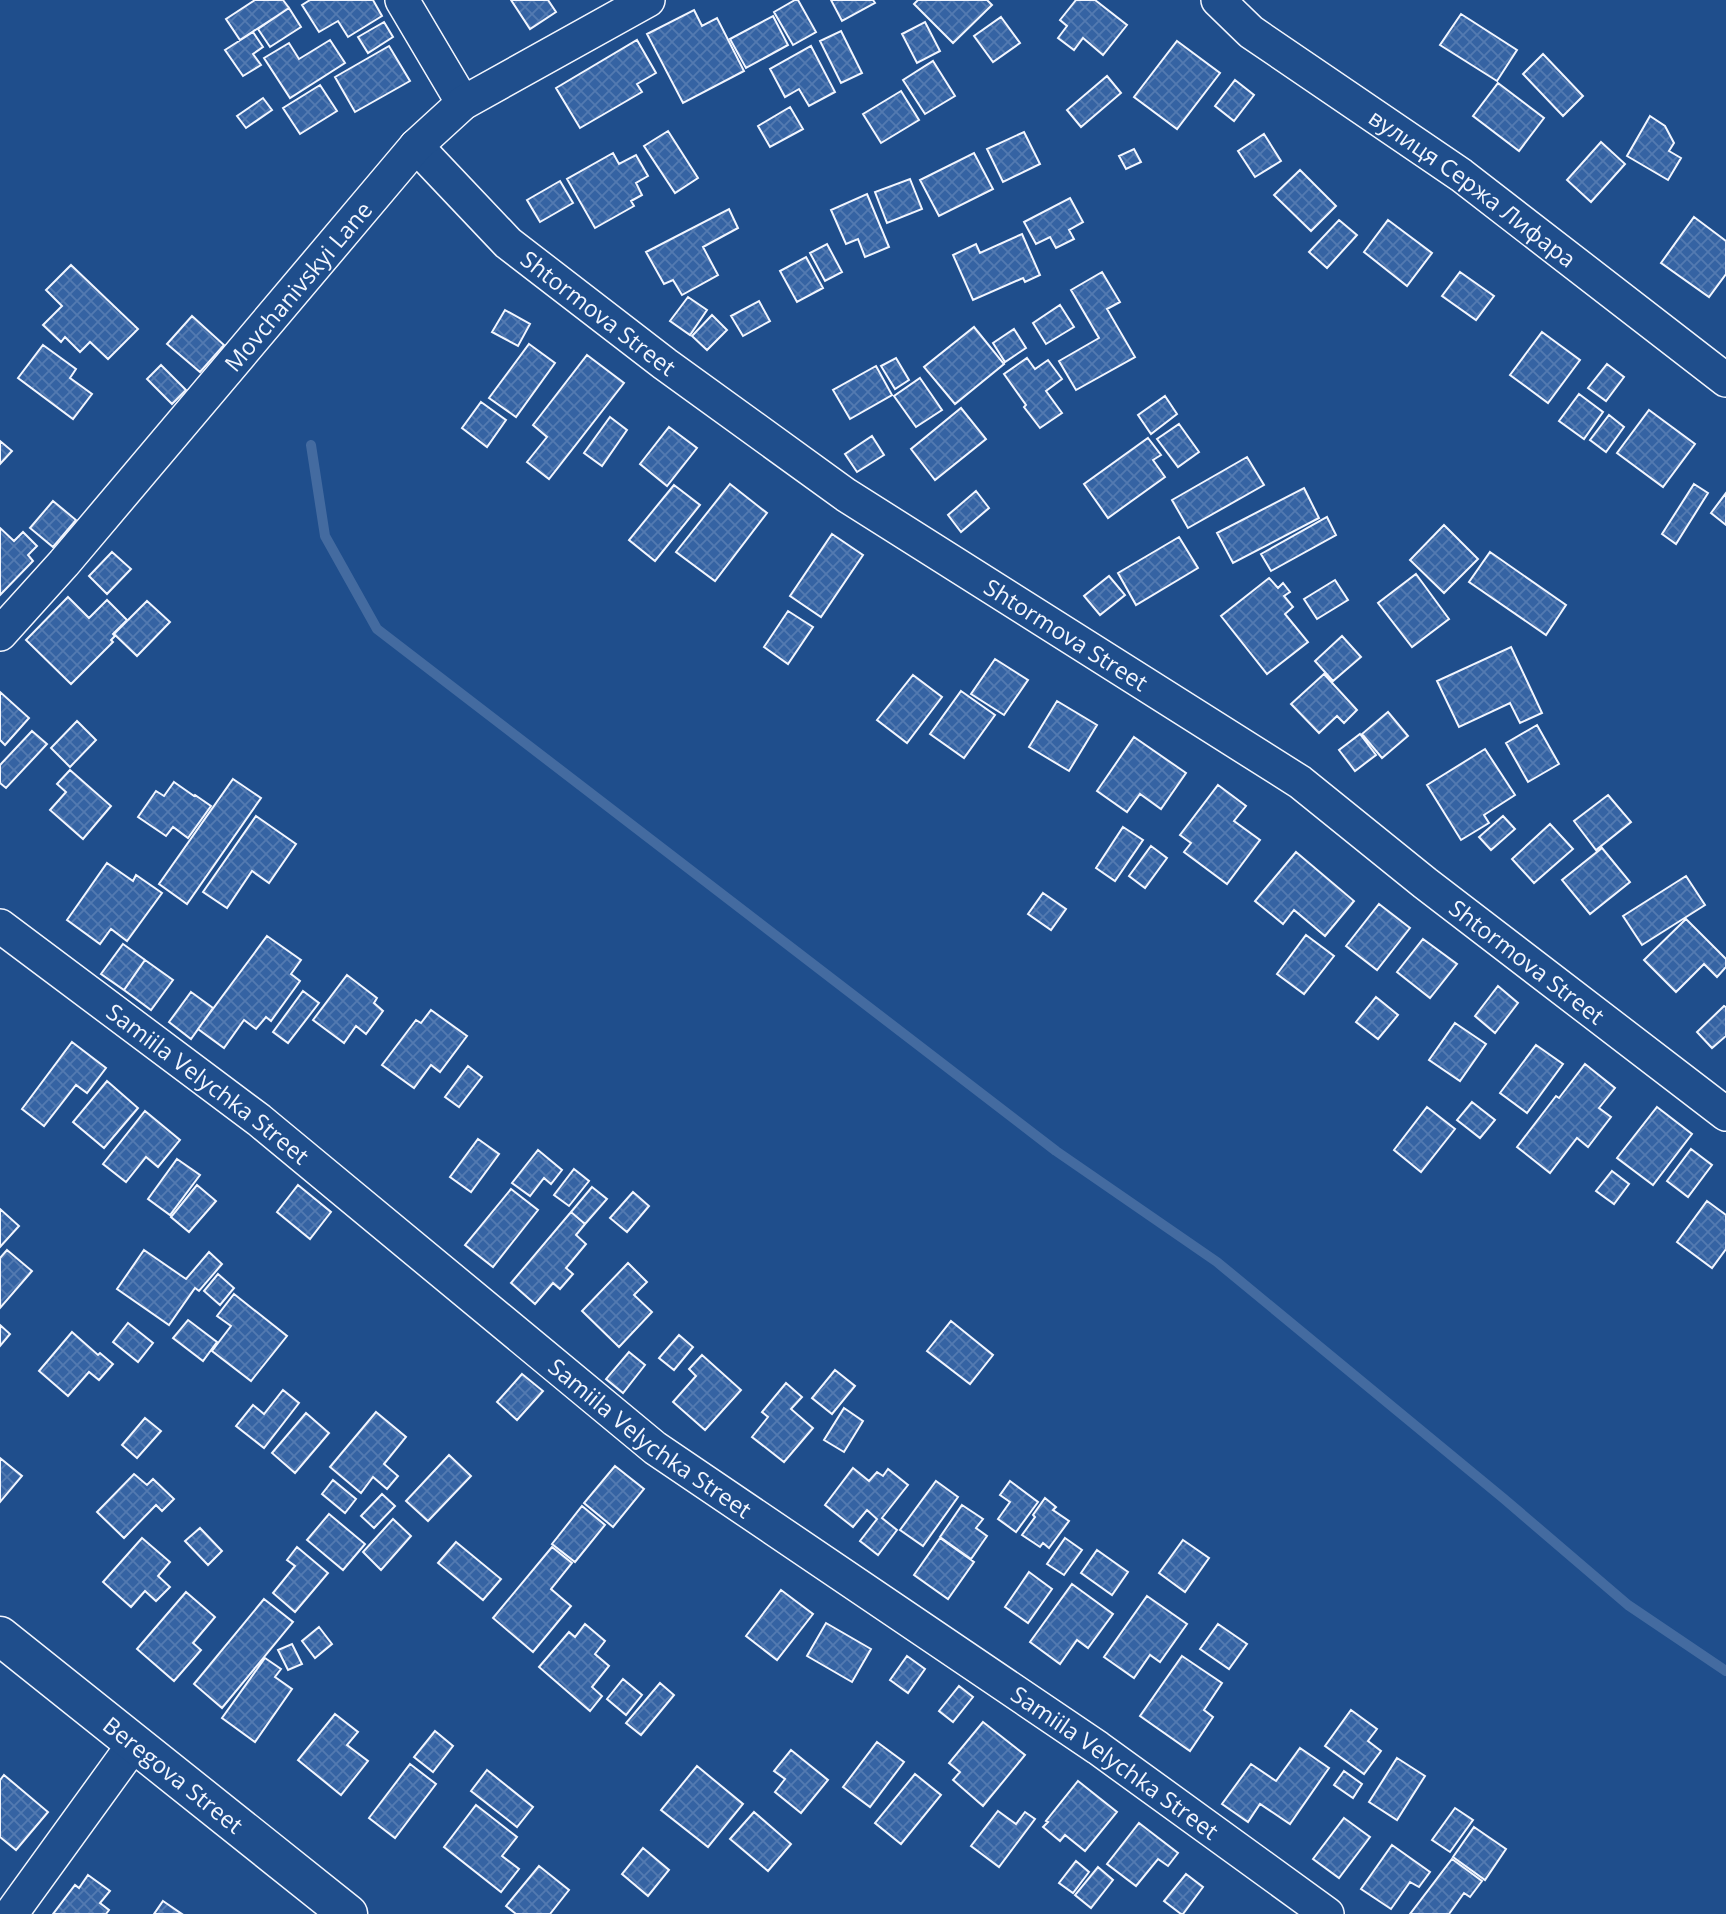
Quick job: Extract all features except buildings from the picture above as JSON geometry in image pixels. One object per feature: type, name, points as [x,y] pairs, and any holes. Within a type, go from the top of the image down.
[{"type":"street","points":[[402,0],[463,103]]},
{"type":"street","name":"Movchanivskyi Lane","points":[[0,634],[64,563],[416,146],[463,103],[648,0]]},
{"type":"street","name":"вулиця Сержа Лифара","points":[[1218,0],[1251,32],[1461,175],[1726,380]]},
{"type":"street","name":"Shtormova Street","points":[[416,146],[508,243],[665,364],[846,495],[1300,782],[1425,883],[1726,1114]]},
{"type":"street","name":"Samiila Velychka Street","points":[[0,926],[259,1120],[655,1448],[1098,1748],[1327,1914]]},
{"type":"street","name":"Beregova Street","points":[[0,1636],[348,1914]]},
{"type":"street","points":[[11,1914],[134,1744]]},
{"type":"waterway","points":[[311,445],[325,536],[377,629],[1056,1151],[1217,1262],[1628,1605],[1726,1671]]}]
